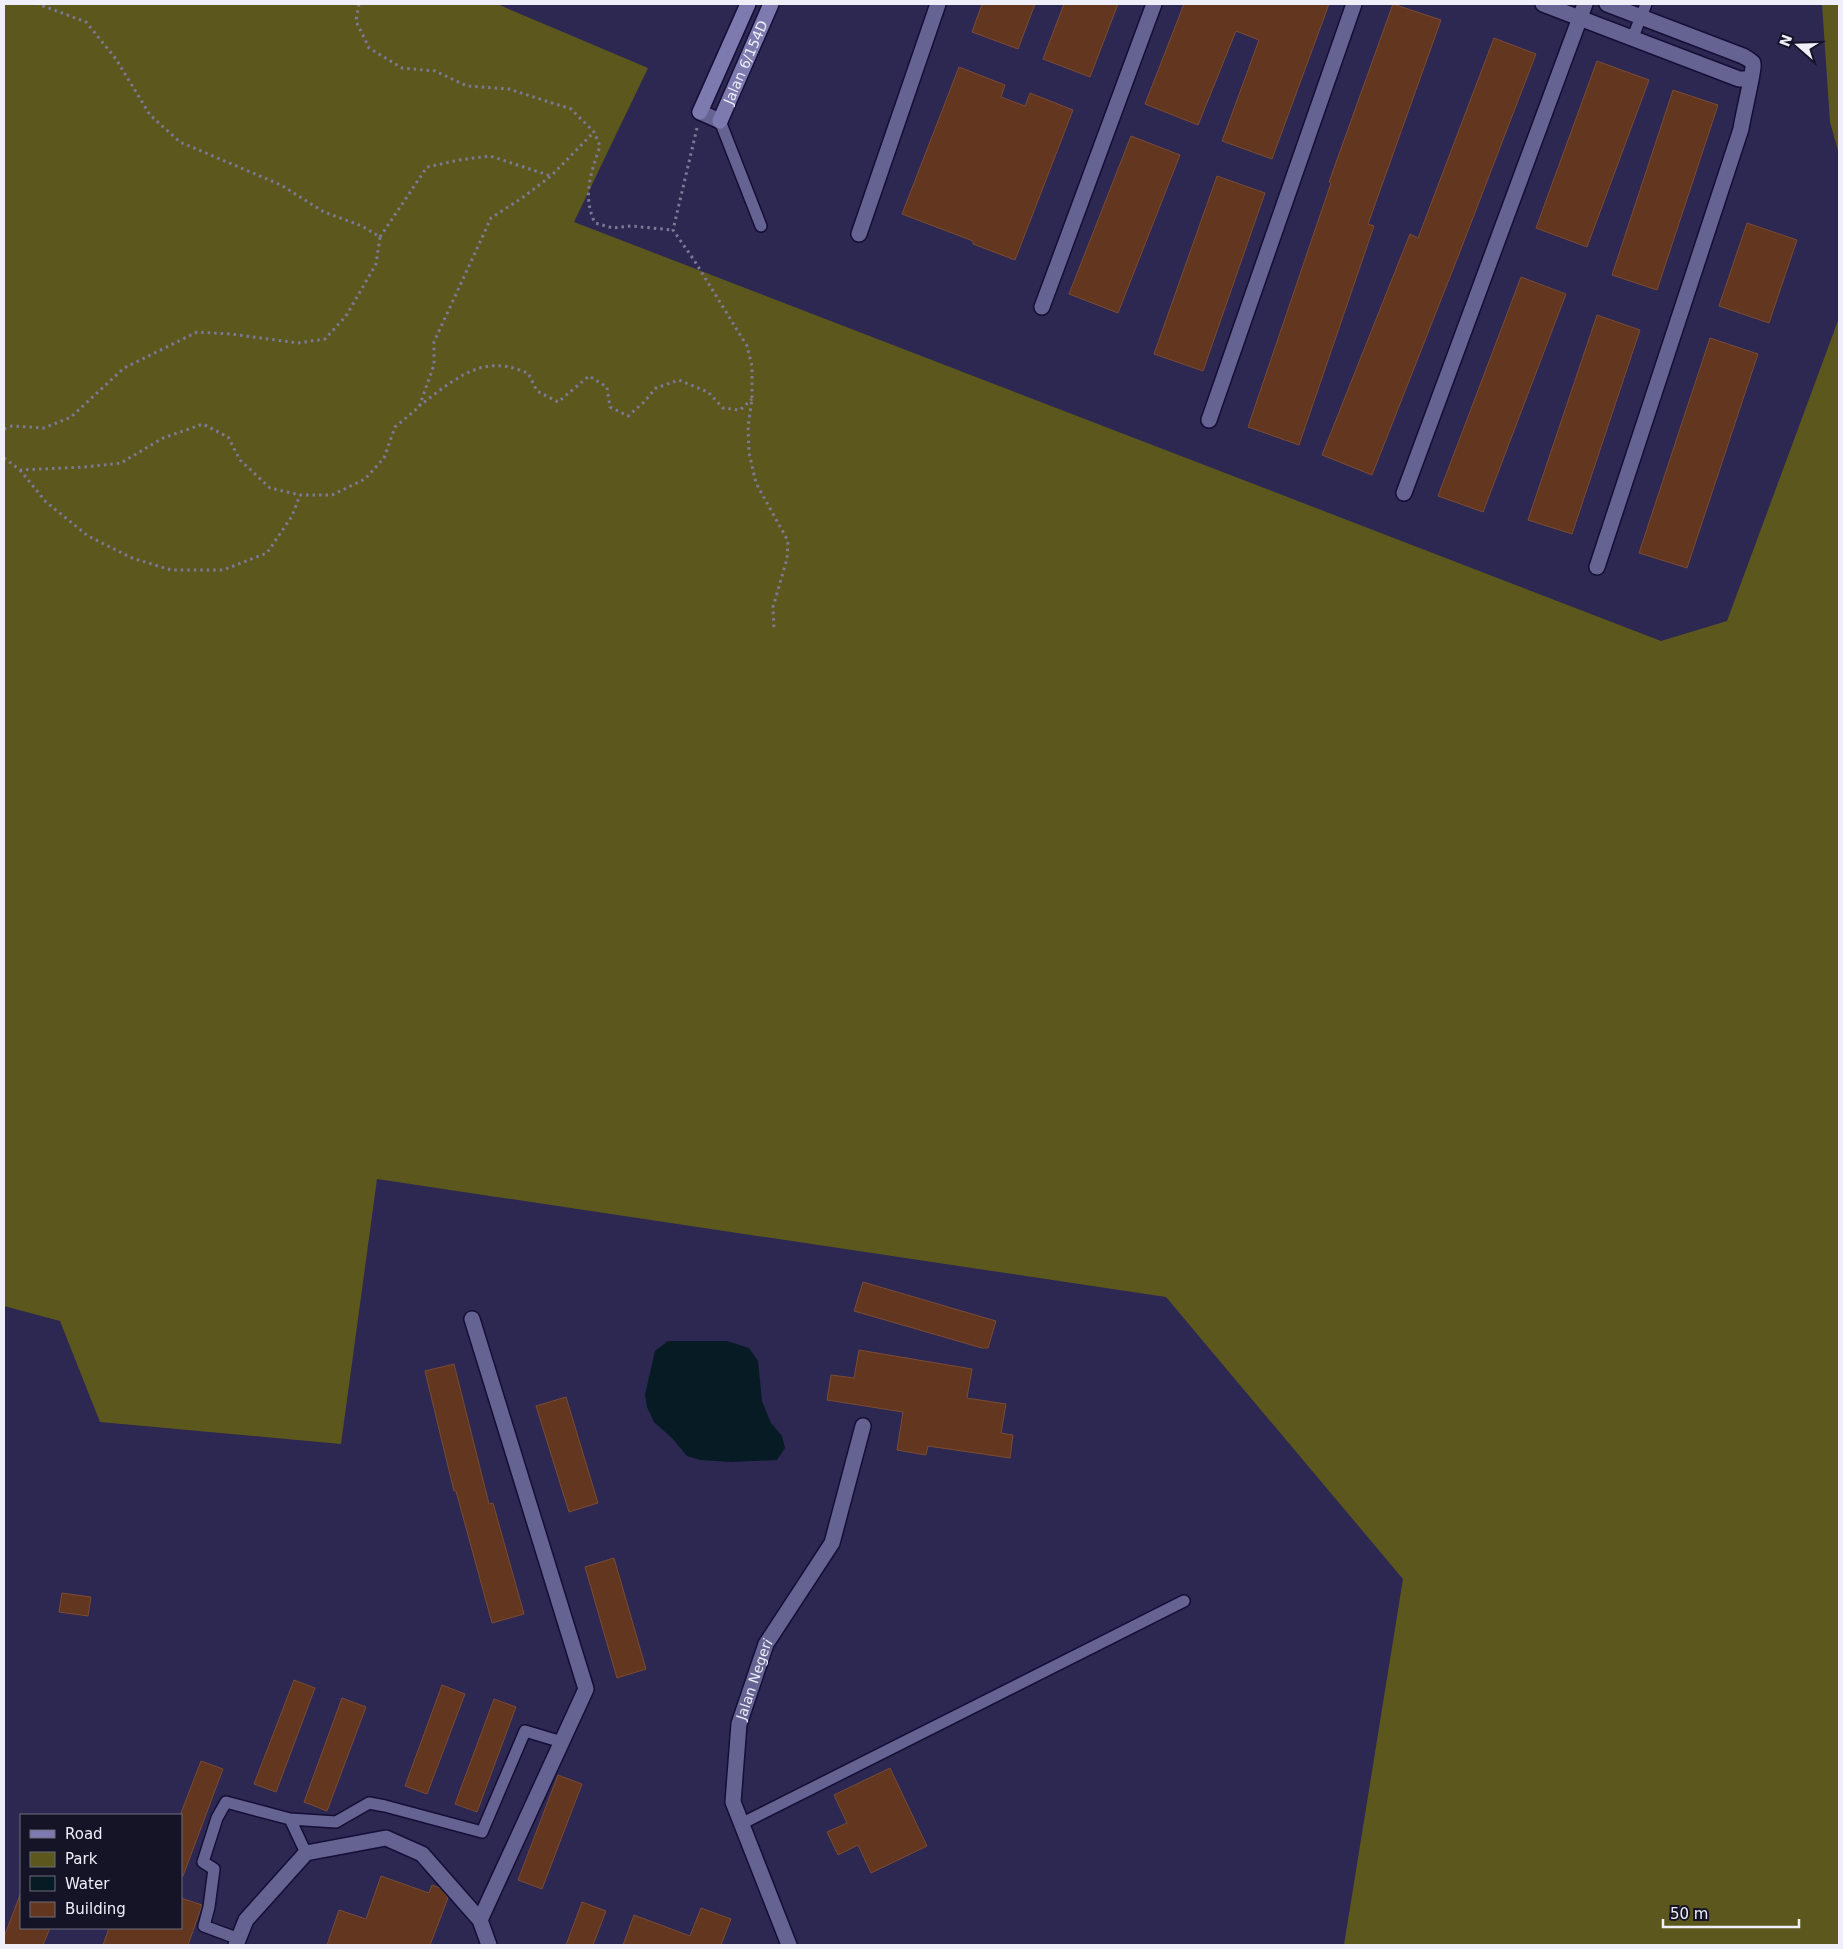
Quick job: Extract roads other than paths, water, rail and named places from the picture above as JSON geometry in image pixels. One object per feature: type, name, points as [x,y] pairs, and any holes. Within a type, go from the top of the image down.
[{"type":"street","name":"Jalan 6/154D","points":[[748,4],[700,112],[720,121],[771,4]]},
{"type":"street","points":[[859,234],[938,4]]},
{"type":"street","points":[[1042,307],[1154,4]]},
{"type":"street","points":[[1209,420],[1354,4]]},
{"type":"street","points":[[1544,4],[1582,11],[1633,37],[1739,79],[1750,79]]},
{"type":"street","points":[[1597,567],[1741,129],[1750,79],[1754,69],[1752,62],[1743,56],[1643,10],[1607,4]]},
{"type":"street","points":[[1404,493],[1582,11]]},
{"type":"street","points":[[472,1319],[586,1689],[480,1920]]},
{"type":"street","name":"Jalan Negeri","points":[[789,1945],[733,1802],[739,1724],[766,1644],[832,1543],[863,1426]]},
{"type":"street","points":[[237,1942],[246,1920],[306,1853],[386,1838],[422,1854],[480,1920],[489,1945]]},
{"type":"lane","points":[[1633,37],[1643,10]]},
{"type":"lane","points":[[720,121],[761,226]]},
{"type":"lane","points":[[741,1824],[1184,1601]]},
{"type":"lane","points":[[237,1942],[204,1926],[210,1907],[214,1869],[203,1862],[217,1818],[226,1802],[290,1819],[336,1822],[369,1804],[385,1806],[482,1832],[525,1731],[562,1742]]},
{"type":"lane","points":[[290,1819],[306,1853]]},
{"type":"water","points":[[668,1341],[727,1341],[749,1348],[758,1361],[762,1401],[771,1423],[782,1436],[785,1448],[777,1460],[731,1462],[700,1460],[687,1456],[672,1438],[654,1422],[647,1407],[645,1395],[655,1351]]}]
